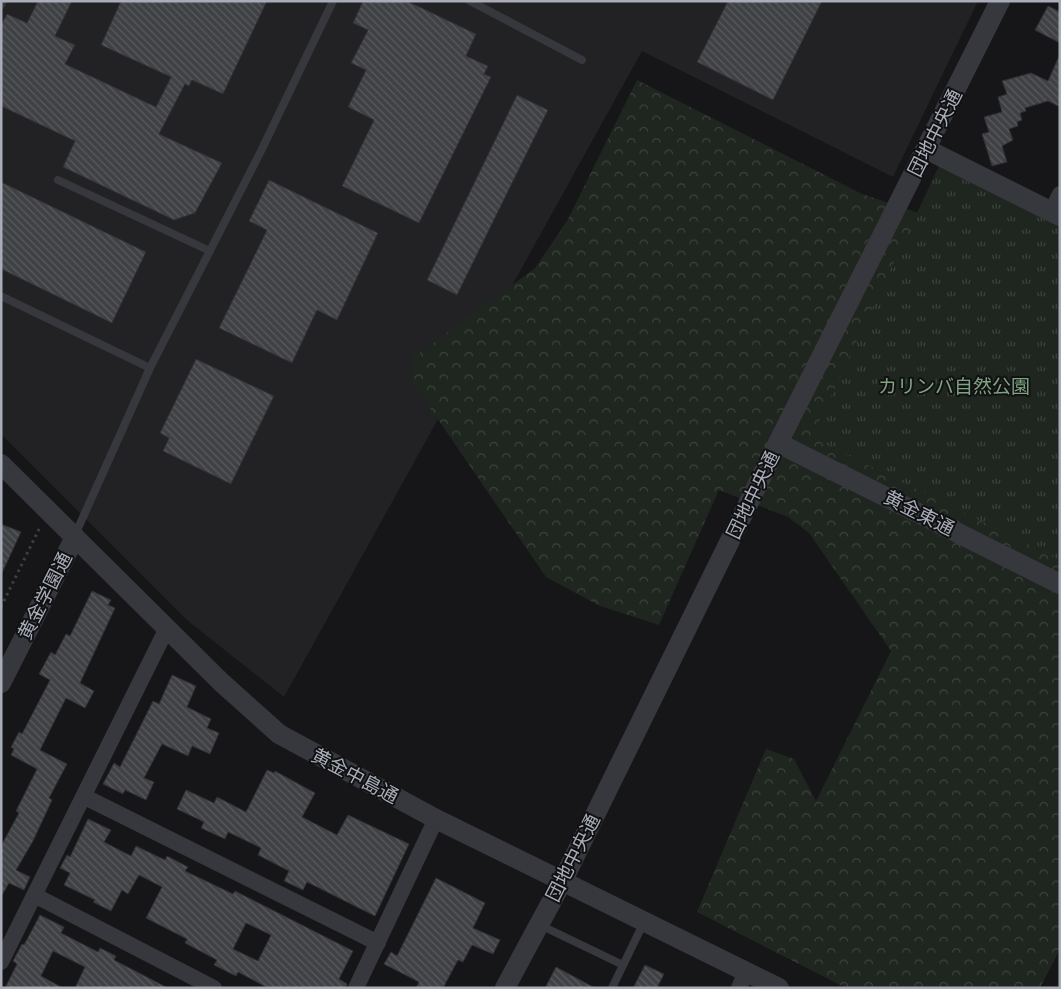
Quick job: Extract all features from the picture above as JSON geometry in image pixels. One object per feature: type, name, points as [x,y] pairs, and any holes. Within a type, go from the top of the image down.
[{"type":"street","name":"団地中央通","points":[[505,988],[562,882],[778,443],[1000,1]]},
{"type":"street","points":[[926,149],[1057,207]]},
{"type":"street","name":"黄金東通","points":[[778,443],[1060,584]]},
{"type":"street","name":"黄金中島通","points":[[1,464],[222,682],[278,734],[436,820],[644,922],[742,980],[779,988]]},
{"type":"street","name":"黄金学園通","points":[[1,683],[74,536]]},
{"type":"street","points":[[1,962],[36,896],[167,628]]},
{"type":"street","points":[[84,797],[378,942]]},
{"type":"street","points":[[356,988],[436,820]]},
{"type":"street","points":[[36,896],[214,988]]},
{"type":"lane","points":[[1,5],[3,1]]},
{"type":"lane","points":[[74,536],[150,368],[261,151],[333,1]]},
{"type":"lane","points":[[470,1],[582,60]]},
{"type":"lane","points":[[58,180],[210,251]]},
{"type":"lane","points":[[1,296],[150,368]]},
{"type":"lane","points":[[612,988],[644,922]]},
{"type":"lane","points":[[539,924],[624,965]]},
{"type":"path","points":[[1,607],[41,528],[34,522]]},
{"type":"shaded area","points":[[1,1],[978,1],[893,177],[642,51],[284,697],[188,621],[1,434]]},
{"type":"green space","points":[[637,80],[862,194],[922,214],[1060,230],[1060,949],[1040,988],[846,988],[697,912],[766,749],[794,759],[816,801],[891,651],[809,533],[788,517],[719,490],[659,625],[600,606],[546,577],[413,383],[413,358],[535,268],[567,221]]},
{"type":"green space","name":"カリンバ自然公園","points":[[939,166],[1060,227],[1060,560],[827,445],[818,424]]},
{"type":"building","points":[[38,1],[72,1],[55,36],[75,45],[65,64],[156,107],[171,77],[101,45],[121,1],[267,1],[223,94],[192,80],[189,86],[185,84],[159,134],[222,163],[195,213],[174,220],[63,167],[75,141],[1,106],[1,25],[7,14],[27,23]]},
{"type":"building","points":[[363,1],[407,1],[476,34],[466,56],[488,66],[484,74],[491,77],[419,223],[342,186],[374,120],[348,107],[366,70],[351,63],[368,30],[353,23]]},
{"type":"building","points":[[728,1],[822,1],[773,100],[697,62]]},
{"type":"building","points":[[1048,6],[1060,12],[1060,43],[1035,30]]},
{"type":"building","points":[[1060,54],[1060,107],[1048,101],[1025,108],[1026,111],[1020,113],[1022,120],[1017,122],[1018,126],[1009,129],[1013,140],[1002,146],[1007,162],[992,166],[982,134],[989,132],[984,117],[1002,112],[998,97],[1007,94],[1002,81],[1031,73],[1048,81]]},
{"type":"building","points":[[517,95],[548,110],[457,295],[427,280]]},
{"type":"building","points":[[269,180],[378,233],[337,320],[317,310],[292,363],[219,328],[267,230],[249,221]]},
{"type":"building","points":[[1,182],[146,252],[112,323],[1,269]]},
{"type":"building","points":[[196,359],[274,396],[231,484],[163,451],[169,438],[160,433]]},
{"type":"building","points":[[1,524],[21,532],[1,575]]},
{"type":"building","points":[[92,591],[111,600],[108,605],[115,608],[80,683],[94,691],[85,708],[66,698],[40,750],[67,764],[49,798],[52,800],[33,841],[16,870],[30,877],[24,890],[9,883],[1,897],[1,846],[19,813],[16,811],[37,769],[11,755],[14,749],[11,747],[19,732],[22,734],[50,680],[39,674],[51,652],[55,655],[66,634],[70,636]]},
{"type":"building","points":[[172,675],[196,686],[187,707],[211,719],[207,728],[219,733],[210,754],[192,746],[188,756],[162,744],[144,778],[154,782],[146,800],[125,790],[123,794],[103,784],[114,763],[120,767],[153,701],[159,704]]},
{"type":"building","points":[[267,770],[274,773],[275,771],[315,793],[302,817],[337,835],[348,815],[409,844],[375,916],[307,882],[303,890],[284,881],[289,871],[258,855],[261,848],[228,832],[225,839],[201,828],[204,822],[177,809],[186,790],[214,803],[217,797],[246,812]]},
{"type":"building","points":[[88,819],[111,830],[104,842],[131,856],[136,846],[165,860],[167,856],[188,867],[185,871],[233,894],[235,891],[353,951],[339,979],[347,984],[346,988],[268,988],[238,972],[236,976],[214,965],[217,960],[185,943],[187,939],[146,918],[162,887],[139,875],[128,894],[122,890],[111,911],[93,902],[95,900],[64,885],[70,873],[60,868],[67,855],[70,857]],"holes":[[[246,923],[271,935],[258,961],[233,949]]]},
{"type":"building","points":[[436,878],[485,903],[473,928],[500,940],[493,954],[472,945],[463,962],[458,960],[443,988],[416,988],[419,982],[384,964],[391,952],[397,956]]},
{"type":"building","points":[[40,915],[64,927],[61,933],[98,952],[100,948],[116,956],[114,960],[168,988],[75,988],[85,967],[53,951],[41,976],[63,988],[5,988],[17,964],[13,961]]},
{"type":"building","points":[[645,965],[664,974],[657,988],[633,988]]},
{"type":"building","points":[[556,967],[595,988],[545,988]]}]
